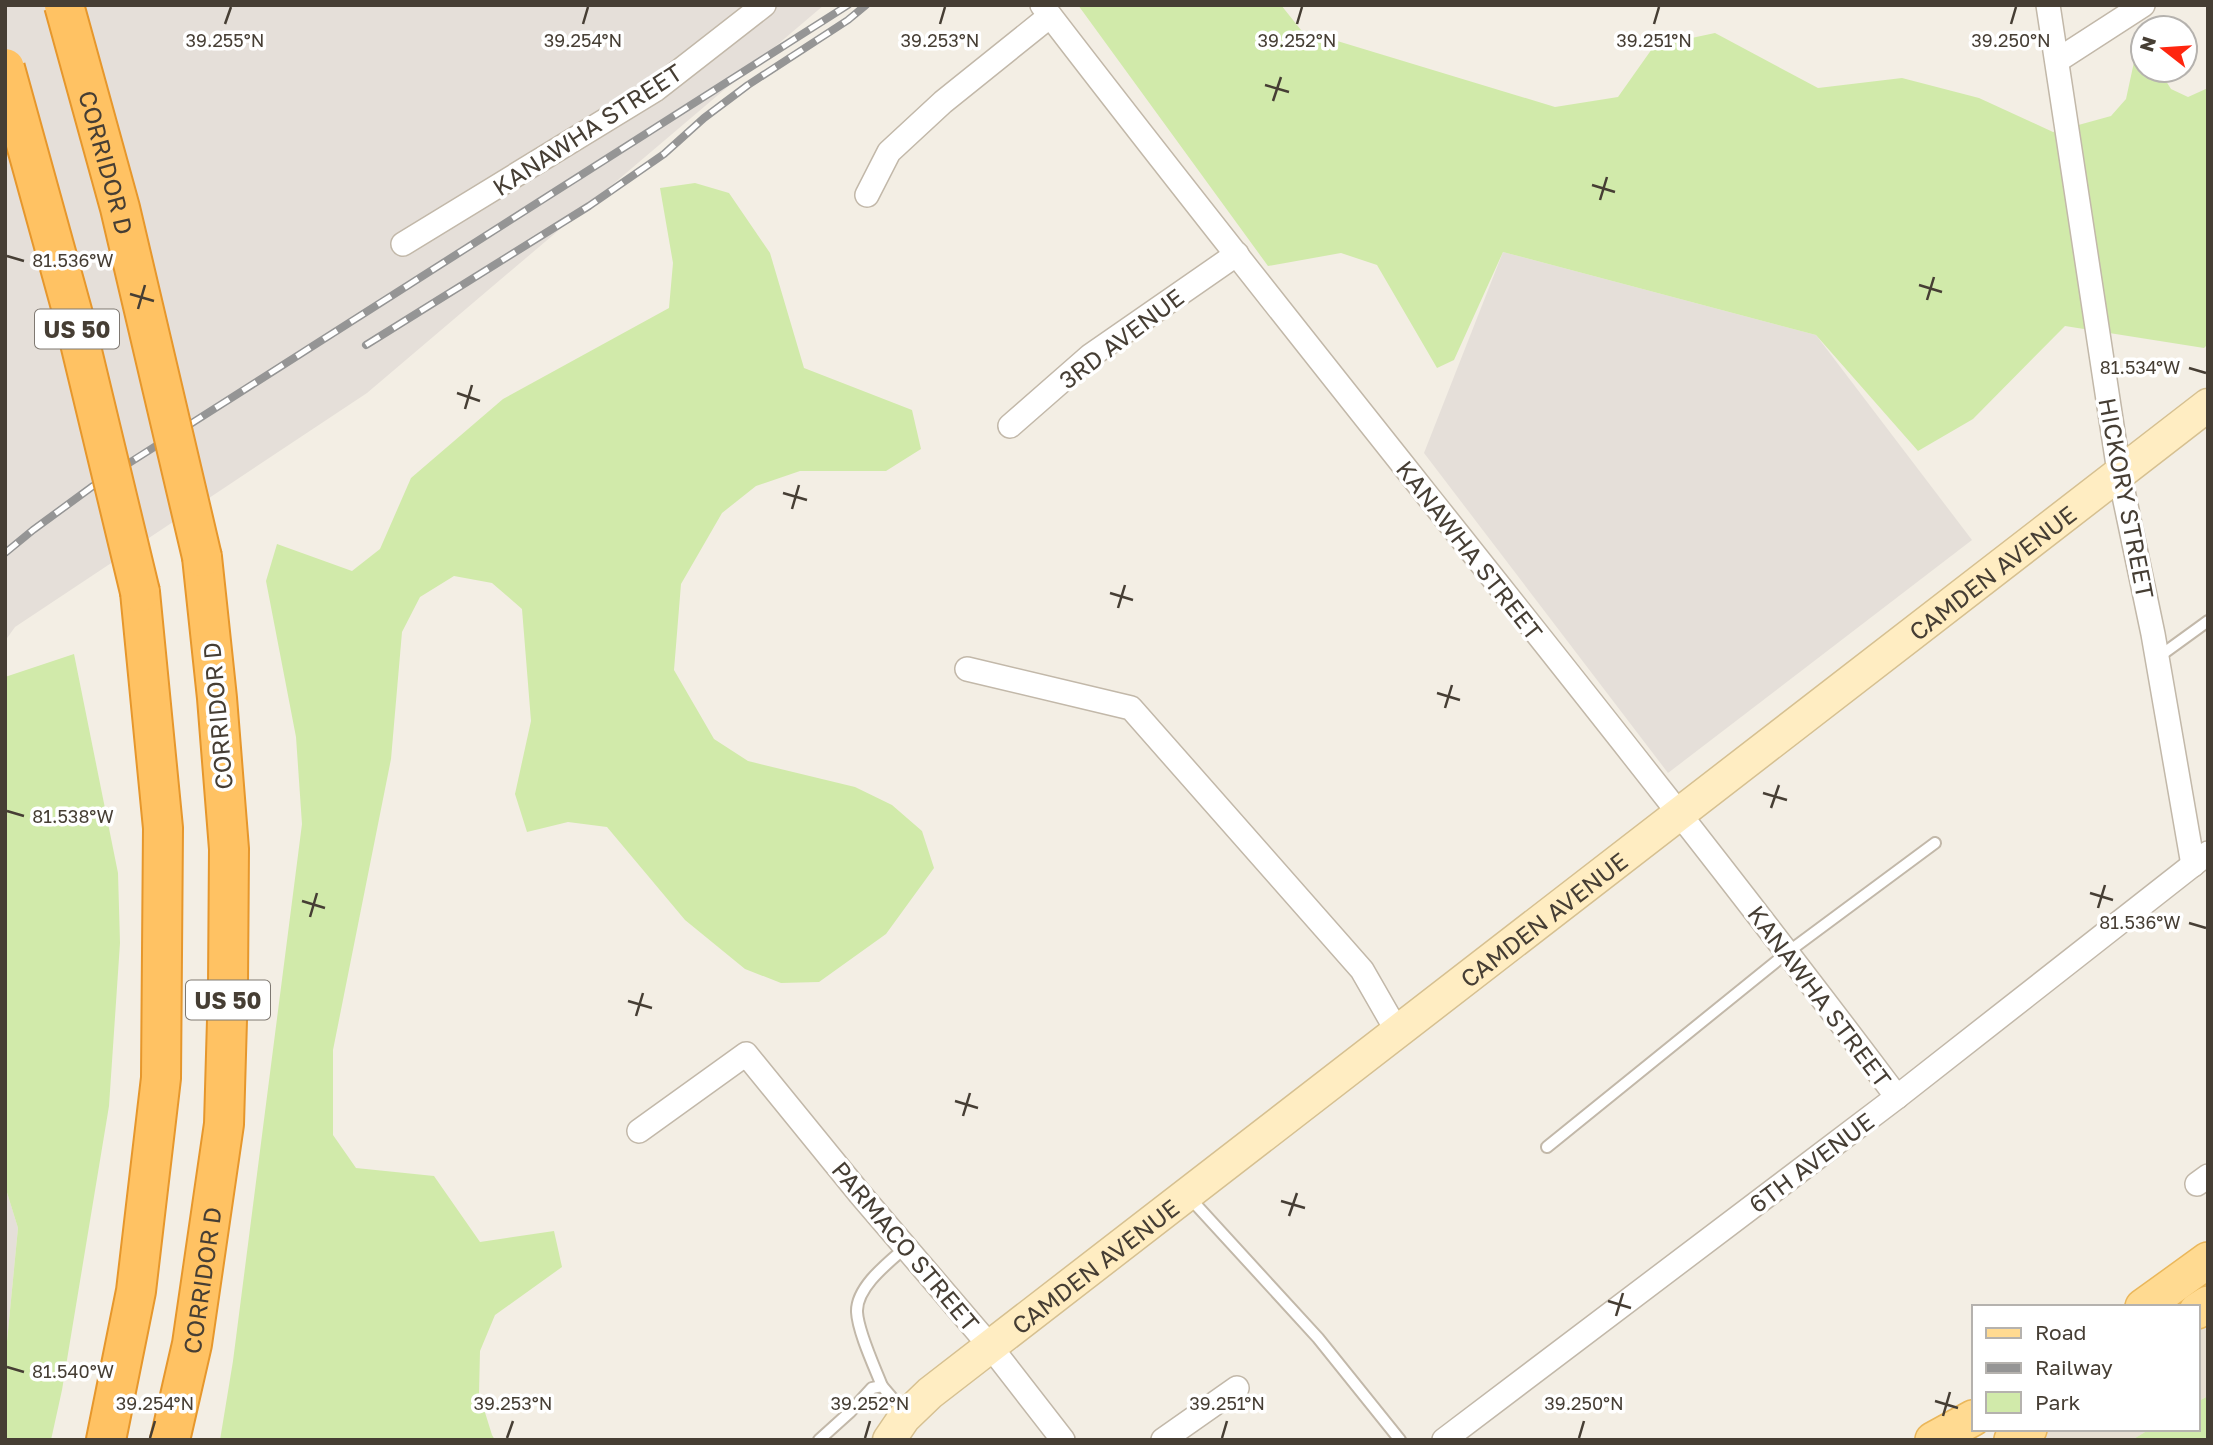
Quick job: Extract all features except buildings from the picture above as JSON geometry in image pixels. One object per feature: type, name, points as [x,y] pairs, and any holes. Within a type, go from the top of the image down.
[{"type":"highway","name":"CORRIDOR D","points":[[64,5],[120,208],[202,557],[229,849],[224,1124],[192,1344],[170,1440]]},
{"type":"highway","name":"US 50","points":[[5,68],[74,318],[140,592],[163,828],[161,1078],[136,1291],[106,1440]]},
{"type":"main road","points":[[2146,1305],[2208,1260]]},
{"type":"main road","points":[[1933,1440],[1972,1419]]},
{"type":"street","name":"KANAWHA STREET","points":[[403,244],[655,90],[764,5]]},
{"type":"street","name":"HICKORY STREET","points":[[2049,5],[2119,472],[2200,859]]},
{"type":"street","points":[[2058,60],[2143,5]]},
{"type":"street","name":"KANAWHA STREET","points":[[1046,11],[1788,952],[1897,1097]]},
{"type":"street","points":[[867,195],[889,152],[1046,11]]},
{"type":"street","name":"3RD AVENUE","points":[[1010,426],[1090,356],[1237,254]]},
{"type":"street","name":"CAMDEN AVENUE","points":[[898,1427],[930,1393],[990,1346],[2208,405]]},
{"type":"street","points":[[967,669],[1131,708],[1362,970],[1398,1031]]},
{"type":"street","name":"6TH AVENUE","points":[[1444,1440],[1897,1097],[2200,859]]},
{"type":"street","name":"PARMACO STREET","points":[[639,1131],[746,1054],[990,1346],[1063,1440]]},
{"type":"street","points":[[1163,1440],[1237,1388]]},
{"type":"lane","points":[[2157,658],[2208,621]]},
{"type":"lane","points":[[1547,1147],[1788,952],[1935,843]]},
{"type":"lane","points":[[1186,1194],[1318,1338],[1400,1440]]},
{"type":"lane","points":[[898,1427],[872,1361],[856,1310],[874,1275],[906,1247]]},
{"type":"lane","points":[[819,1440],[872,1388],[883,1386]]},
{"type":"shaded area","points":[[5,5],[824,5],[367,393],[15,627],[5,641]]},
{"type":"shaded area","points":[[1503,252],[1816,335],[1972,540],[1668,773],[1424,453]]},
{"type":"shaded area","points":[[5,1186],[18,1228],[5,1362]]},
{"type":"shaded area","points":[[2208,1308],[2208,1396],[2199,1401],[2199,1314]]},
{"type":"shaded area","points":[[2033,1431],[2147,1431],[2132,1440],[2017,1440]]},
{"type":"green space","points":[[1078,5],[1281,5],[1301,30],[1555,107],[1618,97],[1654,46],[1715,33],[1818,88],[1902,78],[1979,98],[2053,132],[2111,116],[2126,99],[2129,84],[2168,84],[2171,89],[2188,97],[2208,88],[2208,344],[2204,348],[2065,326],[1973,419],[1918,451],[1816,335],[1503,252],[1454,360],[1437,368],[1377,265],[1341,253],[1268,266]]},
{"type":"green space","points":[[695,183],[729,193],[770,253],[804,368],[912,410],[921,449],[886,471],[800,471],[756,486],[722,513],[681,584],[674,670],[714,739],[748,761],[855,787],[892,805],[922,831],[934,868],[886,934],[819,982],[781,983],[745,969],[685,920],[607,827],[568,822],[527,832],[515,794],[531,721],[522,609],[492,583],[454,576],[420,597],[402,632],[391,759],[333,1050],[333,1135],[356,1168],[434,1176],[480,1242],[554,1231],[562,1267],[495,1315],[480,1351],[479,1393],[495,1440],[220,1440],[233,1361],[302,824],[296,737],[266,581],[277,544],[352,571],[380,549],[411,478],[503,399],[669,308],[673,263],[660,188]]},
{"type":"green space","points":[[74,654],[118,873],[120,943],[109,1106],[62,1390],[51,1440],[5,1440],[5,1362],[18,1228],[5,1186],[5,677]]},
{"type":"green space","points":[[2208,1396],[2208,1440],[2132,1440],[2147,1431],[2199,1431],[2199,1401]]},
{"type":"railway","points":[[5,553],[93,486],[848,5]]},
{"type":"railway","points":[[366,345],[589,206],[664,154],[704,118],[748,85],[848,20],[866,5]]}]
